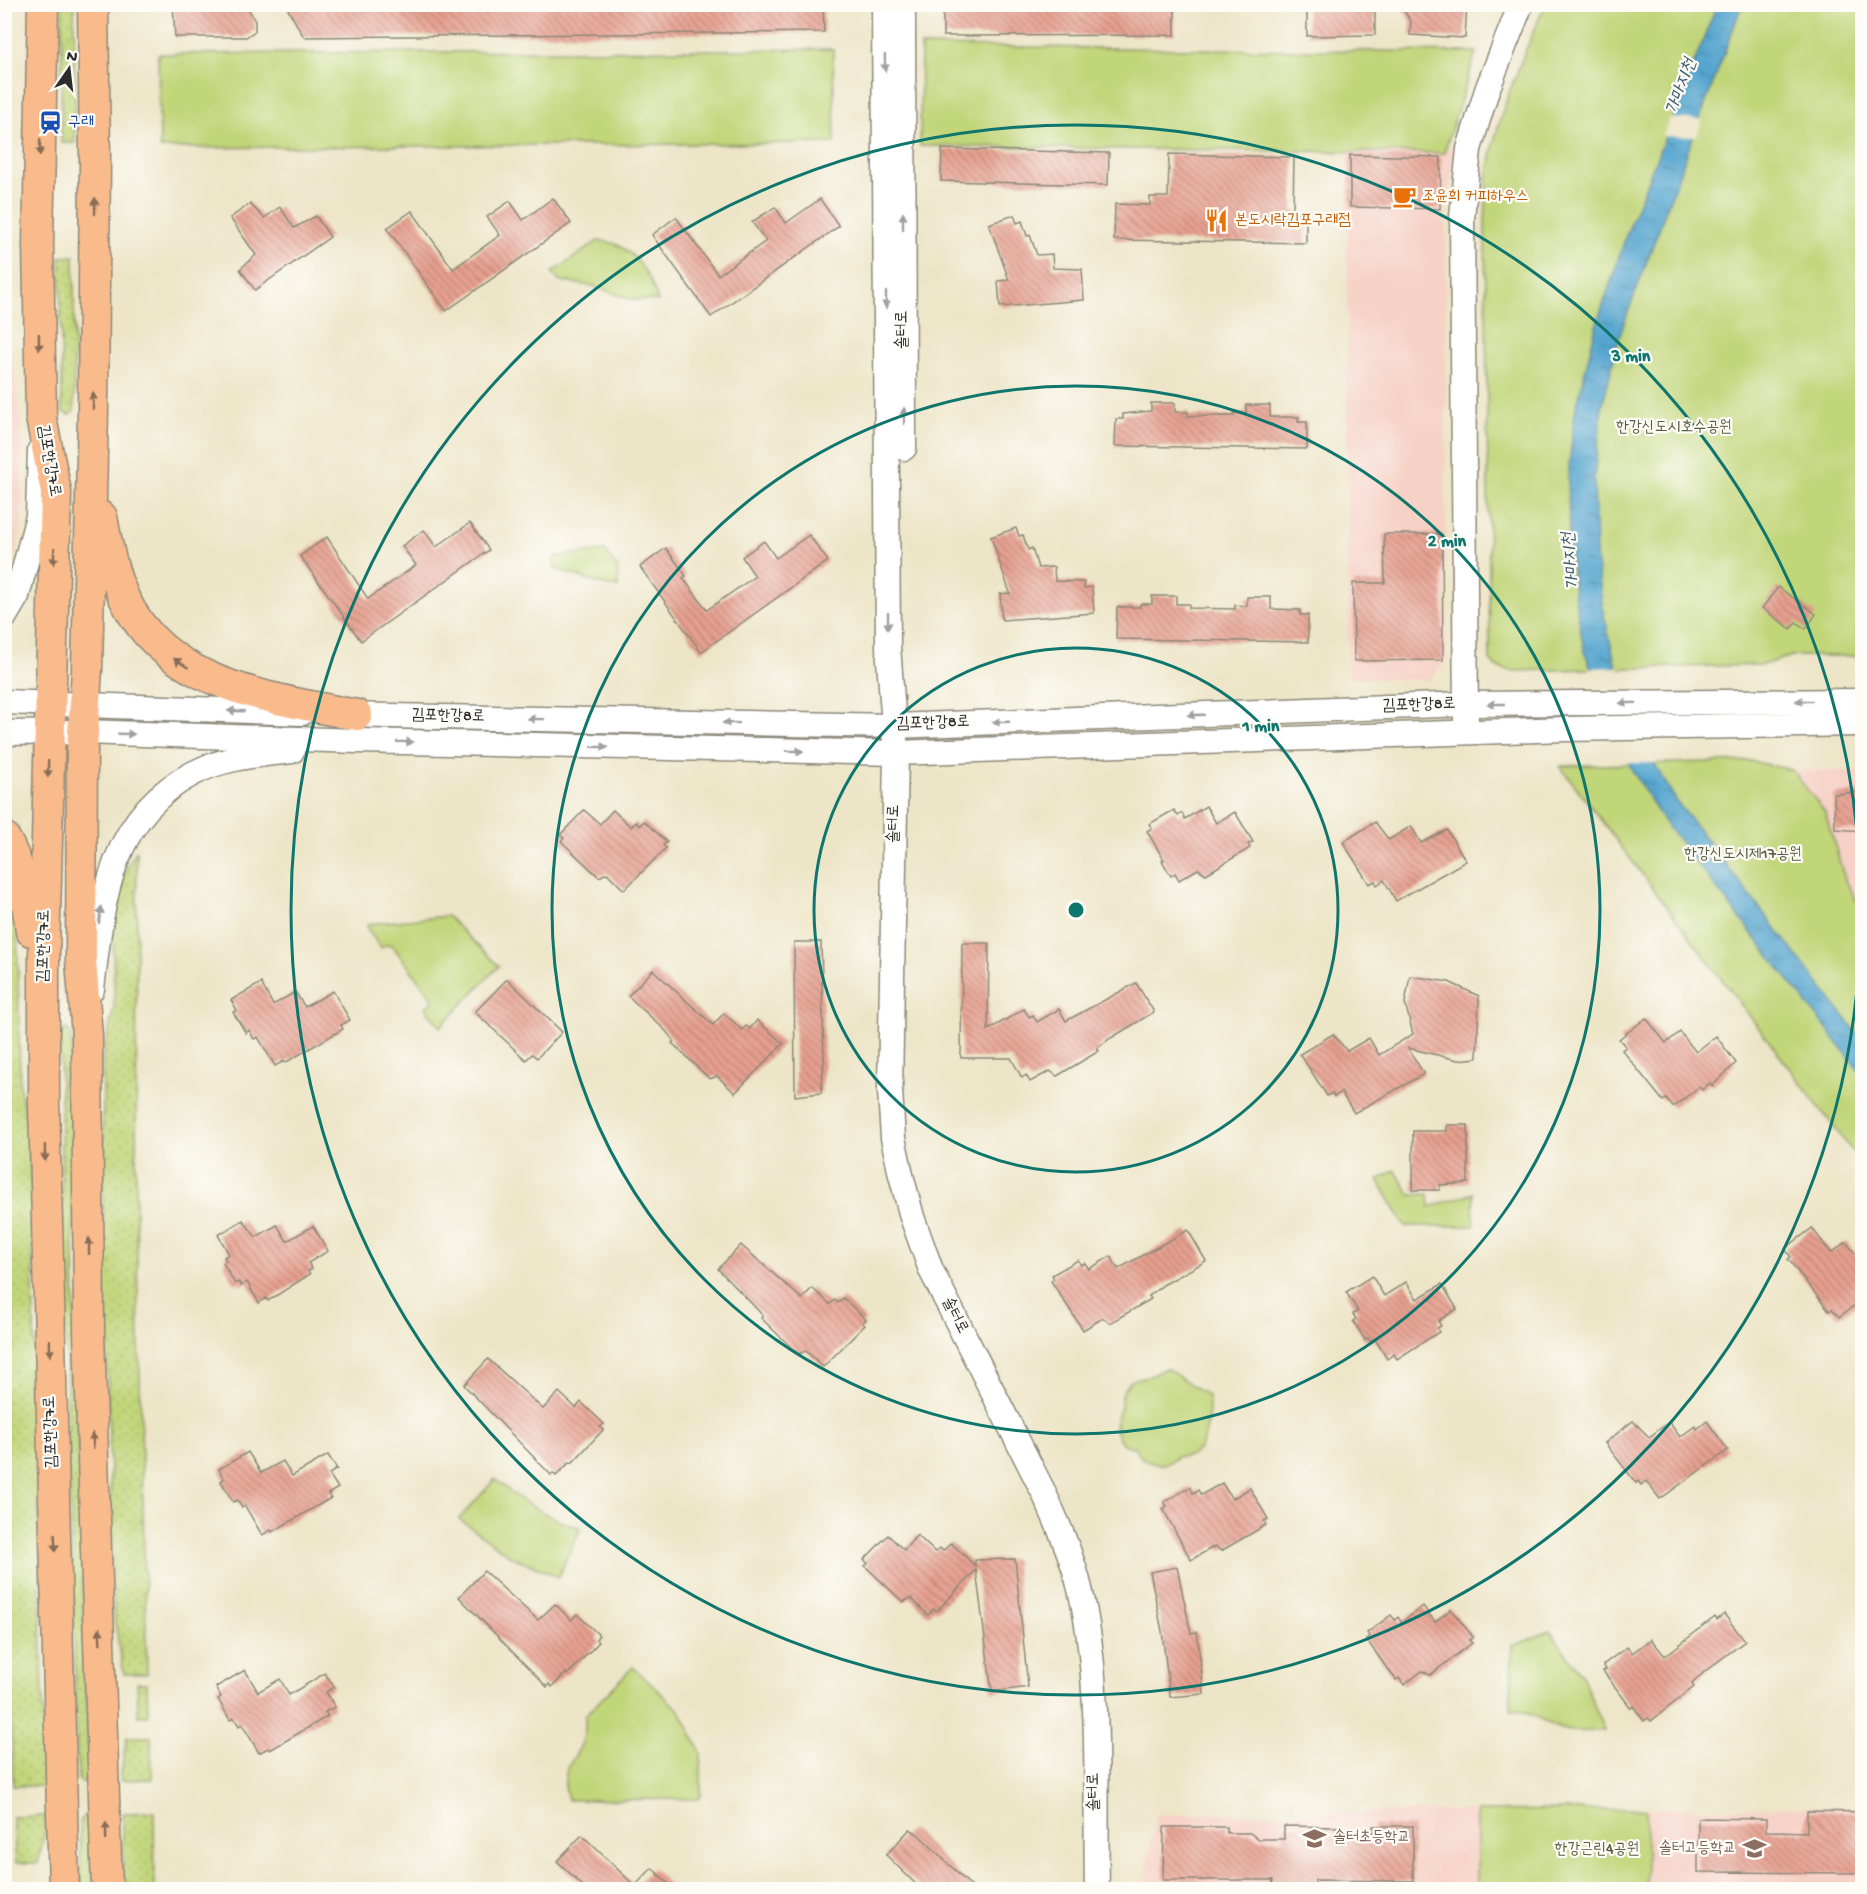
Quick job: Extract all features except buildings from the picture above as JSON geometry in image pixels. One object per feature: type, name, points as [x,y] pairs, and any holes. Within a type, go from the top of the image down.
[{"type":"main road","name":"김포한강7로","points":[[43,4],[38,244],[40,418],[56,492],[49,732],[44,1103],[64,1890]]},
{"type":"main road","points":[[93,4],[95,169],[92,445],[87,669],[83,719],[81,960],[87,1036],[89,1333],[107,1890]]},
{"type":"main road","points":[[92,445],[102,518],[118,584],[150,637],[169,655],[200,675],[358,728]]},
{"type":"main road","points":[[4,837],[13,851],[25,893],[44,1103]]},
{"type":"street","name":"솔터로","points":[[884,4],[888,646],[896,753],[890,1091],[893,1138],[912,1217],[931,1270],[1059,1527],[1080,1589],[1091,1674],[1097,1890]]},
{"type":"street","name":"솔터로","points":[[894,726],[905,654],[903,4]]},
{"type":"street","points":[[1466,732],[1462,217],[1469,149],[1488,90],[1521,4]]},
{"type":"street","points":[[4,618],[17,596],[38,516],[40,418]]},
{"type":"street","name":"김포한강8로","points":[[358,728],[894,726],[1467,704],[1863,701]]},
{"type":"street","name":"김포한강8로","points":[[4,702],[50,703],[83,719]]},
{"type":"street","name":"김포한강8로","points":[[4,733],[49,732],[83,719],[358,728],[896,753],[1564,729],[1863,724]]},
{"type":"street","points":[[87,1036],[101,906],[118,854],[134,825],[159,798],[194,773],[234,759],[358,728]]},
{"type":"shaded area","points":[[4,5],[14,5],[5,40]]},
{"type":"shaded area","points":[[1347,148],[1455,149],[1446,209],[1446,662],[1429,680],[1348,678]]},
{"type":"shaded area","points":[[5,313],[21,421],[22,528],[5,586]]},
{"type":"shaded area","points":[[1792,770],[1862,771],[1862,909],[1846,883],[1825,812]]},
{"type":"shaded area","name":"솔터고등학교","points":[[1862,1807],[1862,1889],[1646,1889],[1646,1809]]},
{"type":"shaded area","name":"솔터초등학교","points":[[1477,1811],[1477,1889],[1148,1890],[1147,1861],[1157,1815]]},
{"type":"green space","points":[[62,5],[74,5],[75,143],[61,143]]},
{"type":"green space","name":"한강신도시호수공원","points":[[1545,5],[1862,5],[1862,656],[1792,656],[1762,665],[1511,671],[1496,667],[1490,660],[1485,223],[1487,181],[1498,125]]},
{"type":"green space","points":[[921,46],[1476,52],[1444,153],[920,146]]},
{"type":"green space","points":[[833,49],[835,143],[160,148],[158,54]]},
{"type":"green space","points":[[598,241],[620,246],[637,260],[650,280],[658,301],[630,299],[593,286],[559,281],[552,273]]},
{"type":"green space","points":[[74,256],[74,411],[69,415],[63,412],[62,406],[60,257]]},
{"type":"green space","points":[[605,551],[618,569],[618,587],[555,569],[554,559],[557,556]]},
{"type":"green space","name":"한강신도시제17공원","points":[[1751,761],[1792,770],[1825,812],[1846,883],[1862,909],[1862,1164],[1560,766]]},
{"type":"green space","points":[[137,850],[136,1210],[147,1674],[124,1674],[114,1618],[103,1222],[103,1055],[114,1007],[113,921],[121,879]]},
{"type":"green space","points":[[4,863],[17,907],[20,1089],[30,1152],[45,1786],[13,1786],[4,1442]]},
{"type":"green space","points":[[447,916],[499,966],[440,1027],[425,1007],[432,1003],[433,999],[392,945],[385,945],[381,948],[368,930],[367,924]]},
{"type":"green space","points":[[65,1029],[72,1037],[75,1344],[89,1776],[87,1781],[82,1782],[78,1779],[62,1224],[60,1036]]},
{"type":"green space","points":[[1395,1170],[1410,1195],[1429,1194],[1430,1207],[1473,1193],[1474,1226],[1405,1226],[1378,1180]]},
{"type":"green space","points":[[1166,1368],[1208,1396],[1209,1410],[1205,1437],[1196,1452],[1191,1455],[1177,1456],[1167,1463],[1154,1464],[1138,1454],[1136,1448],[1123,1444],[1117,1435],[1116,1423],[1121,1408],[1122,1394],[1127,1384]]},
{"type":"green space","points":[[495,1479],[535,1508],[581,1528],[558,1577],[509,1555],[459,1519]]},
{"type":"green space","points":[[1550,1631],[1582,1675],[1604,1730],[1568,1731],[1529,1714],[1511,1710],[1512,1646]]},
{"type":"green space","points":[[633,1667],[680,1711],[701,1752],[701,1796],[699,1799],[568,1800],[565,1786],[566,1775],[582,1742],[585,1716]]},
{"type":"green space","points":[[137,1683],[147,1683],[148,1715],[138,1716]]},
{"type":"green space","points":[[127,1737],[151,1737],[152,1779],[120,1780]]},
{"type":"green space","name":"한강근린4공원","points":[[1646,1809],[1646,1889],[1477,1889],[1477,1811]]},
{"type":"green space","points":[[154,1812],[155,1889],[123,1889],[123,1813]]},
{"type":"green space","points":[[85,1815],[89,1816],[91,1822],[93,1889],[81,1889],[80,1822]]},
{"type":"green space","points":[[48,1816],[38,1863],[16,1863],[13,1817]]},
{"type":"water","name":"가마지천","points":[[1717,5],[1742,5],[1620,334],[1602,407],[1594,479],[1596,555],[1603,611],[1620,683],[1644,746],[1677,802],[1862,1039],[1862,1074],[1662,819],[1631,768],[1584,650],[1574,593],[1569,541],[1568,478],[1574,417],[1596,326],[1627,233]]},
{"type":"pier","points":[[1670,118],[1703,120],[1696,137],[1663,136]]},
{"type":"pier","points":[[1619,667],[1647,744],[1657,763],[1626,763],[1588,668]]},
{"type":"place","name":"구래","points":[[50,123]]},
{"type":"place","name":"조윤희 커피하우스","points":[[1404,197]]},
{"type":"place","name":"본도시락김포구래점","points":[[1217,221]]},
{"type":"place","name":"솔터초등학교","points":[[1315,1838]]},
{"type":"place","name":"솔터고등학교","points":[[1754,1849]]}]
